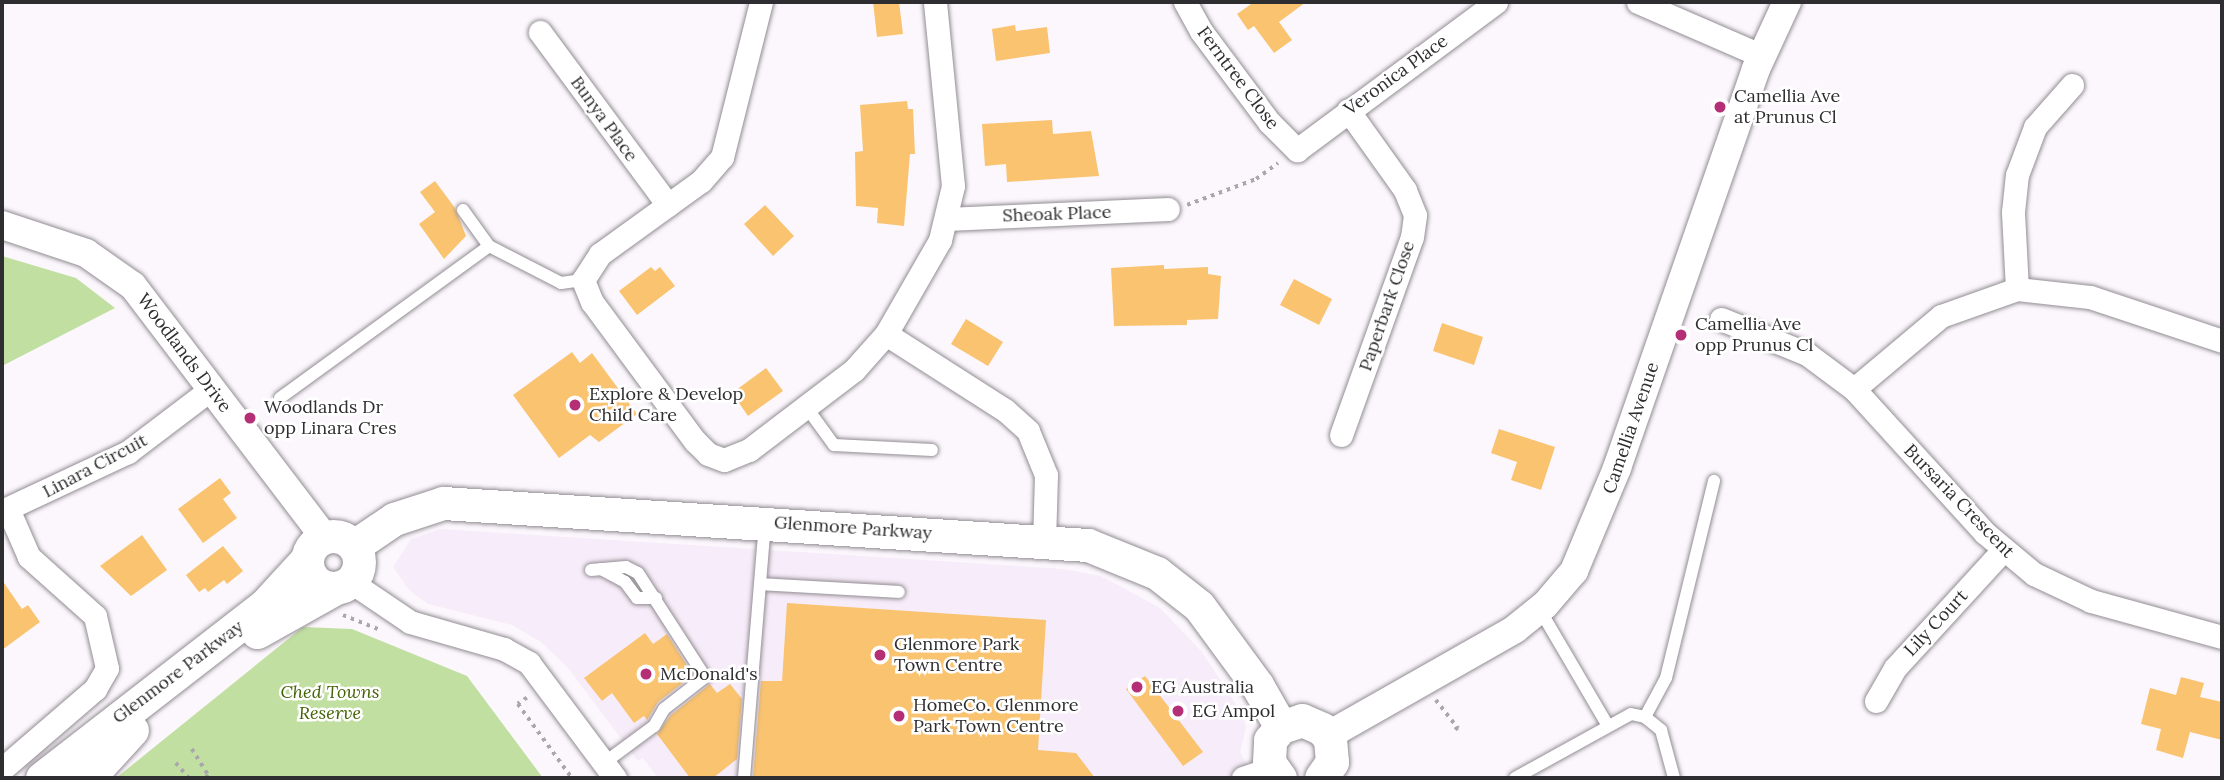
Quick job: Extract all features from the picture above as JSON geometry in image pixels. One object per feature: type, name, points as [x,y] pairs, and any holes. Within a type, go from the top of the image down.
[{"type":"main road","name":"Glenmore Parkway","points":[[42,778],[256,612],[328,548],[394,519],[443,503],[1044,541],[1103,549],[1137,562],[1173,583],[1217,627],[1281,727]]},
{"type":"main road","points":[[328,548],[359,569],[341,595],[311,577],[328,548]]},
{"type":"main road","name":"Glenmore Parkway","points":[[88,778],[140,723],[256,633],[341,595]]},
{"type":"main road","points":[[1265,775],[1268,751],[1281,727],[1302,720],[1313,723],[1327,736],[1332,762],[1321,778]]},
{"type":"street","points":[[761,2],[722,158],[701,181],[600,254],[583,280],[592,302],[695,442],[713,457],[736,458],[807,408],[854,370],[886,334],[932,256],[947,219],[953,186],[950,125],[935,2]]},
{"type":"street","name":"Ferntree Close","points":[[1185,2],[1201,31],[1269,122],[1297,150]]},
{"type":"street","name":"Veronica Place","points":[[1297,150],[1495,2]]},
{"type":"street","points":[[1638,2],[1762,56]]},
{"type":"street","name":"Camellia Avenue","points":[[1327,736],[1540,610],[1574,571],[1591,537],[1762,56],[1787,2]]},
{"type":"street","name":"Bunya Place","points":[[540,32],[668,205]]},
{"type":"street","points":[[2017,289],[2013,212],[2017,174],[2035,127],[2072,85]]},
{"type":"street","name":"Paperbark Close","points":[[1342,435],[1412,237],[1415,215],[1405,190],[1348,110]]},
{"type":"street","name":"Sheoak Place","points":[[947,219],[1168,209]]},
{"type":"street","name":"Woodlands Drive","points":[[2,225],[61,242],[112,268],[150,306],[328,548]]},
{"type":"street","points":[[1854,389],[1941,316],[2017,289],[2090,297],[2222,341]]},
{"type":"street","name":"Bursaria Crescent","points":[[1721,319],[1784,342],[1854,389],[2003,550],[2046,582],[2075,596],[2222,637]]},
{"type":"street","points":[[886,334],[1005,410],[1030,434],[1046,475],[1044,541]]},
{"type":"street","name":"Linara Circuit","points":[[2,769],[95,689],[107,668],[95,616],[29,557],[5,510],[128,452],[211,389]]},
{"type":"street","name":"Lily Court","points":[[1875,701],[1895,667],[2003,550]]},
{"type":"street","points":[[341,595],[410,622],[504,649],[529,663],[610,771]]},
{"type":"lane","points":[[463,210],[489,246],[561,283],[583,280]]},
{"type":"lane","points":[[280,398],[489,246]]},
{"type":"lane","points":[[807,408],[834,445],[932,450]]},
{"type":"lane","points":[[1645,717],[1666,678],[1714,481]]},
{"type":"lane","points":[[744,778],[765,523]]},
{"type":"lane","points":[[596,570],[626,567],[638,573],[705,677],[664,709],[654,726],[610,771]]},
{"type":"lane","points":[[760,584],[899,592]]},
{"type":"lane","points":[[1540,610],[1607,724]]},
{"type":"lane","points":[[1515,778],[1626,715],[1645,717],[1664,736],[1674,778]]},
{"type":"path","points":[[1168,209],[1200,202],[1256,179],[1297,150]]},
{"type":"path","points":[[341,595],[384,632]]},
{"type":"path","points":[[534,692],[518,704],[572,778]]},
{"type":"path","points":[[1436,699],[1458,728],[1452,732]]},
{"type":"path","points":[[192,749],[208,775],[205,778]]},
{"type":"path","points":[[176,763],[189,778]]},
{"type":"shaded area","name":"Glenmore Park Town Centre","points":[[441,529],[1064,569],[1101,576],[1160,608],[1202,652],[1241,712],[1246,727],[1240,752],[1254,778],[658,778],[643,758],[638,761],[568,668],[541,642],[512,625],[428,604],[409,590],[393,567],[411,539]]},
{"type":"green space","points":[[2,256],[76,278],[115,308],[2,366]]},
{"type":"green space","name":"Ched Towns Reserve","points":[[303,627],[352,629],[467,676],[543,778],[116,778]]},
{"type":"building","points":[[873,2],[899,2],[903,34],[877,37]]},
{"type":"building","points":[[1254,2],[1306,2],[1279,22],[1292,40],[1274,53],[1254,26],[1248,30],[1237,14]]},
{"type":"building","points":[[1015,25],[1016,31],[1047,27],[1050,53],[996,61],[992,29]]},
{"type":"building","points":[[907,101],[908,109],[913,109],[915,154],[910,154],[904,226],[877,223],[878,208],[856,206],[855,152],[863,151],[860,105]]},
{"type":"building","points":[[1052,120],[1053,134],[1091,131],[1099,176],[1007,182],[1006,164],[985,166],[982,124]]},
{"type":"building","points":[[435,181],[455,208],[466,236],[444,259],[419,224],[435,212],[420,192]]},
{"type":"building","points":[[765,205],[794,236],[773,256],[744,224]]},
{"type":"building","points":[[1164,265],[1164,269],[1208,267],[1208,274],[1221,276],[1218,319],[1187,320],[1187,325],[1114,326],[1111,268]]},
{"type":"building","points":[[651,267],[655,271],[660,267],[675,286],[637,315],[619,291]]},
{"type":"building","points":[[1294,279],[1332,299],[1319,325],[1280,305]]},
{"type":"building","points":[[966,319],[1003,342],[988,366],[951,344]]},
{"type":"building","points":[[1442,323],[1483,337],[1474,365],[1433,351]]},
{"type":"building","name":"Explore & Develop Child Care","points":[[572,352],[580,363],[592,353],[637,414],[599,442],[590,435],[559,458],[513,395]]},
{"type":"building","points":[[766,368],[783,391],[748,416],[732,393]]},
{"type":"building","points":[[1499,429],[1555,447],[1541,490],[1511,480],[1517,462],[1491,453]]},
{"type":"building","points":[[220,478],[231,493],[223,499],[237,518],[203,543],[178,509]]},
{"type":"building","points":[[142,535],[167,570],[131,596],[100,566]]},
{"type":"building","points":[[223,546],[243,571],[227,584],[224,580],[208,592],[205,588],[199,592],[186,575]]},
{"type":"building","points":[[2,580],[22,609],[28,605],[40,622],[2,650]]},
{"type":"building","name":"HomeCo. Glenmore Park Town Centre","points":[[787,603],[1046,620],[1038,750],[1076,753],[1095,778],[753,778],[761,681],[782,681]]},
{"type":"building","points":[[645,633],[653,644],[667,634],[693,675],[658,702],[647,720],[644,716],[634,723],[612,693],[602,701],[584,678]]},
{"type":"building","points":[[1145,676],[1203,752],[1183,766],[1126,689]]},
{"type":"building","points":[[2181,677],[2204,683],[2200,697],[2222,702],[2222,740],[2190,732],[2183,758],[2156,750],[2161,729],[2141,724],[2150,688],[2176,695]]},
{"type":"building","points":[[710,684],[717,693],[730,684],[742,699],[737,759],[713,778],[690,778],[657,734],[671,715]]},
{"type":"place","name":"Camellia Ave at Prunus Cl","points":[[1720,107]]},
{"type":"place","name":"Camellia Ave opp Prunus Cl","points":[[1681,335]]},
{"type":"place","name":"Explore & Develop Child Care","points":[[575,405]]},
{"type":"place","name":"Woodlands Dr opp Linara Cres","points":[[250,418]]},
{"type":"place","name":"Glenmore Park Town Centre","points":[[880,655]]},
{"type":"place","name":"McDonald's","points":[[646,674]]},
{"type":"place","name":"EG Australia","points":[[1137,687]]},
{"type":"place","name":"EG Ampol","points":[[1178,711]]},
{"type":"place","name":"HomeCo. Glenmore Park Town Centre","points":[[899,716]]}]
